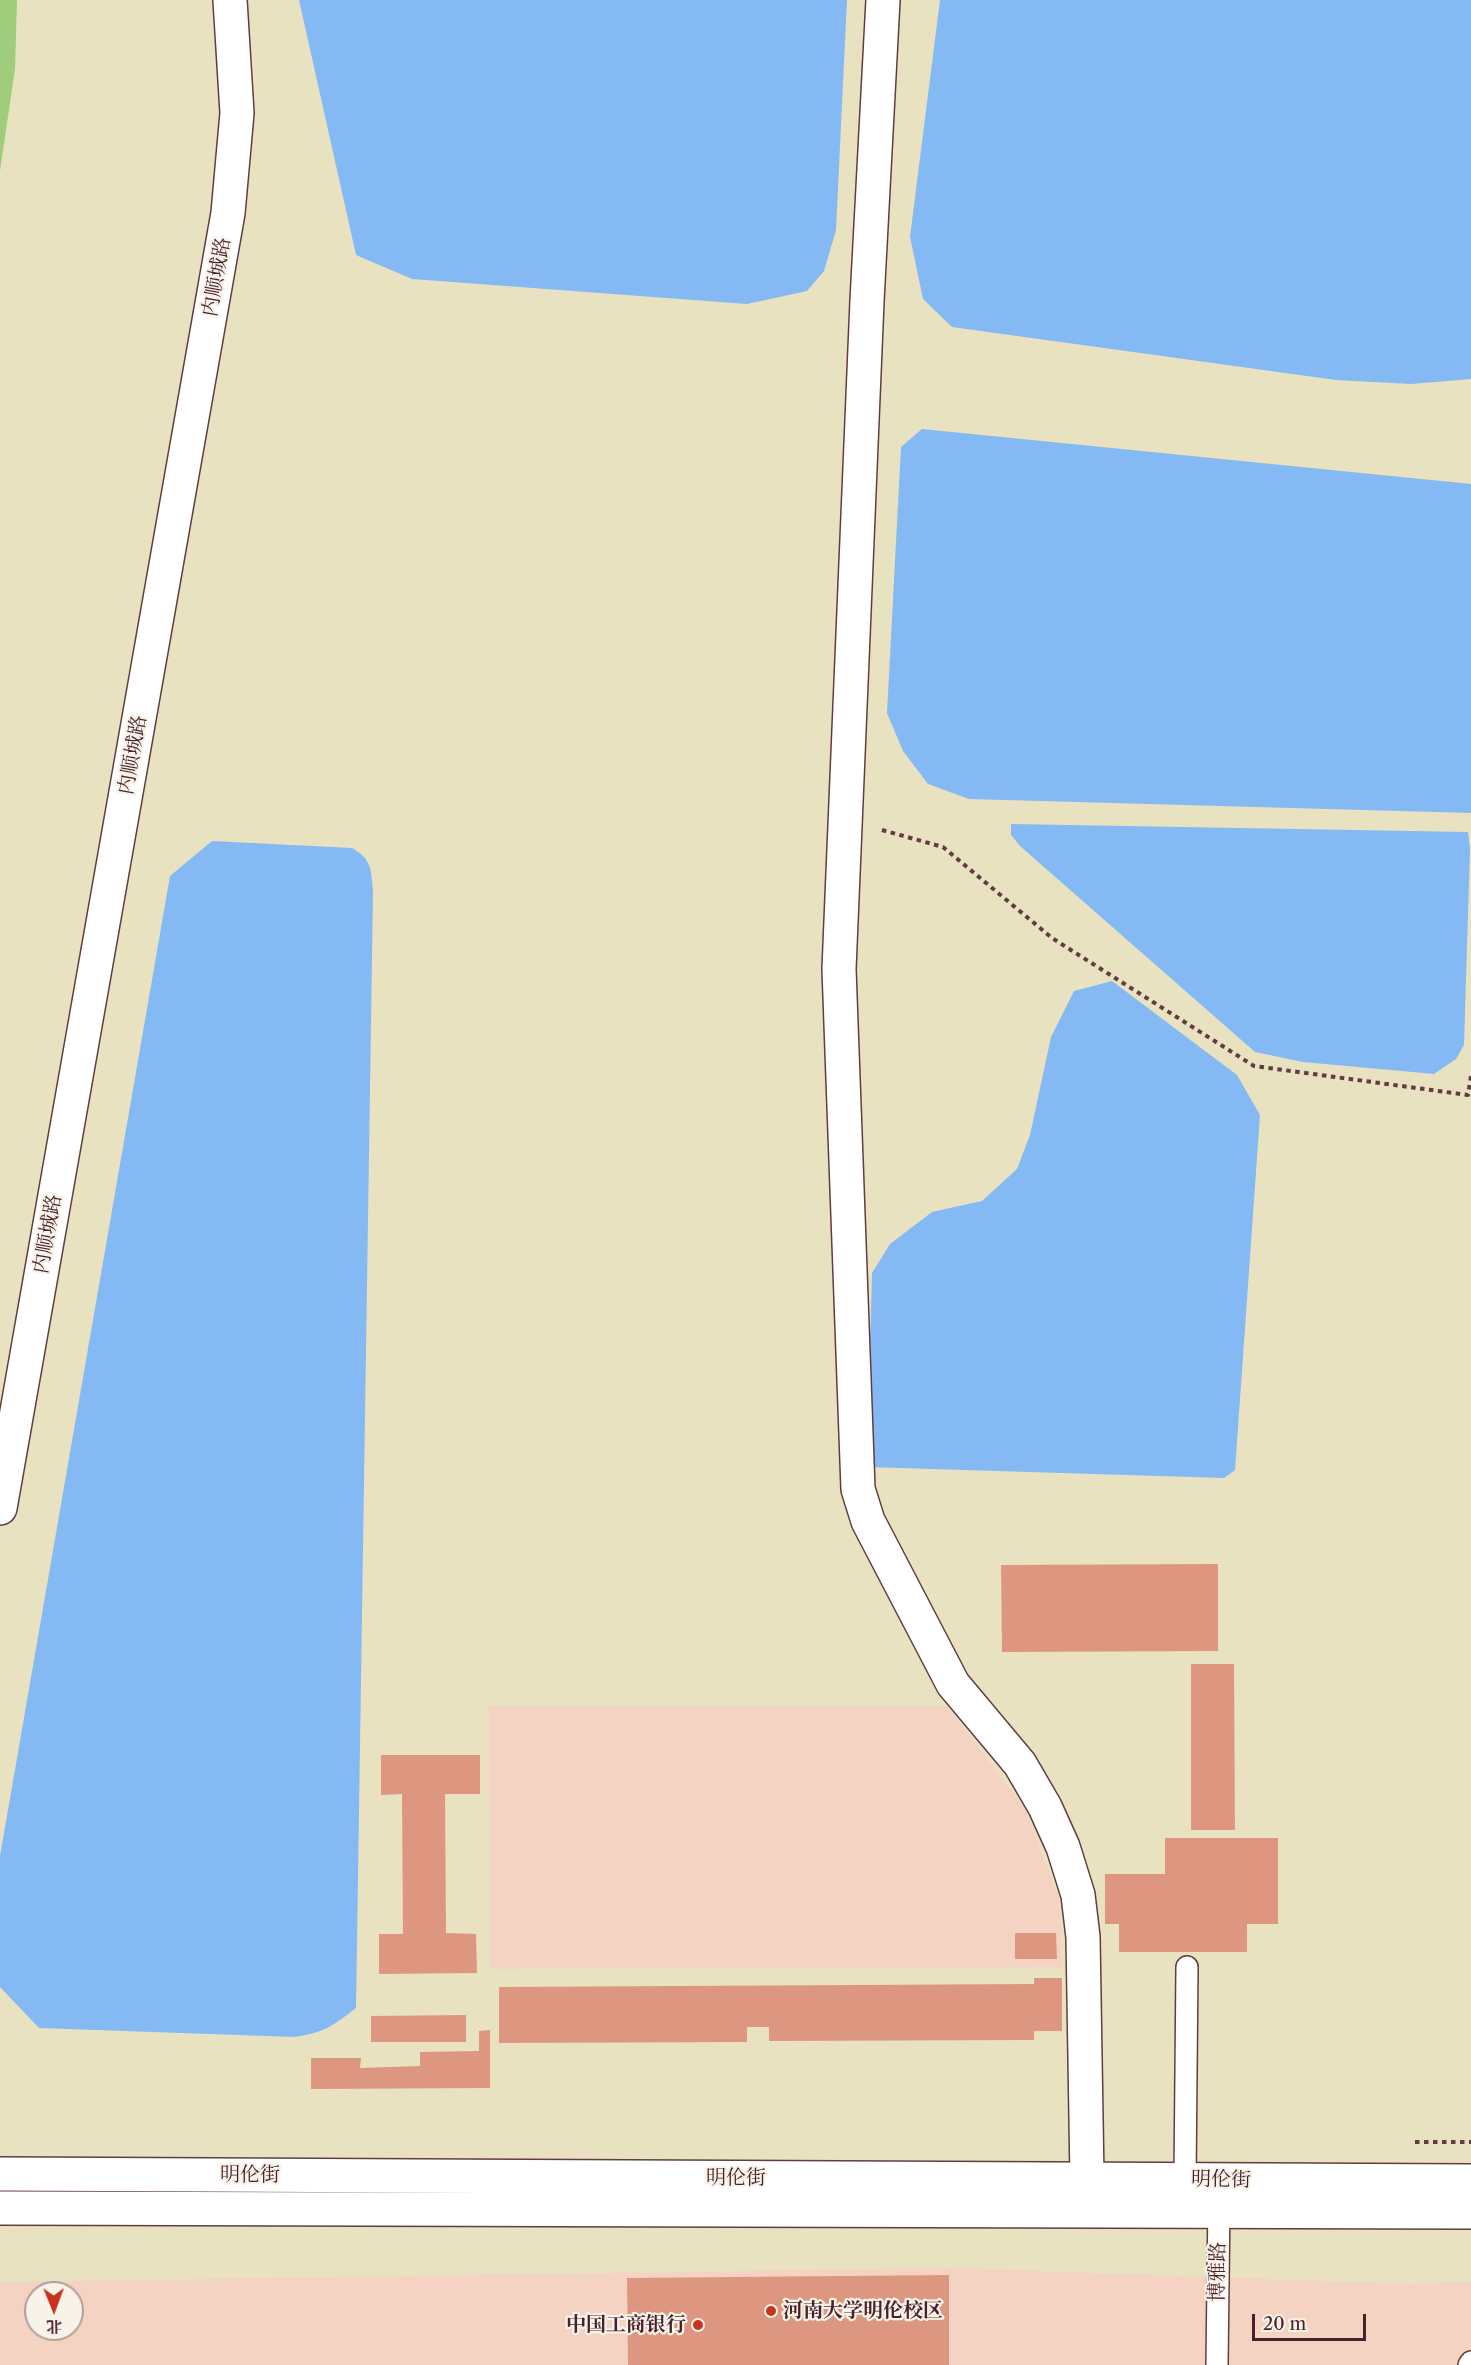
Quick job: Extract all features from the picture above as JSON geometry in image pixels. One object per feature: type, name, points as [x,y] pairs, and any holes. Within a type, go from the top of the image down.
[{"type":"street","name":"内顺城路","points":[[0,1508],[228,213],[237,113],[231,0]]},
{"type":"street","points":[[883,0],[839,969],[858,1489],[868,1521],[953,1684],[1020,1764],[1045,1807],[1063,1847],[1078,1895],[1083,1938],[1087,2179]]},
{"type":"street","name":"明伦街","points":[[0,2174],[1185,2179],[1219,2196],[1471,2212]]},
{"type":"street","name":"明伦街","points":[[0,2208],[1219,2196],[1471,2181]]},
{"type":"lane","points":[[1185,2179],[1187,1967]]},
{"type":"lane","name":"博雅路","points":[[1217,2365],[1219,2196]]},
{"type":"path","points":[[844,820],[943,847],[1052,938],[1254,1066],[1468,1095],[1471,1076]]},
{"type":"shaded area","points":[[489,1706],[947,1706],[1025,1809],[1060,1900],[1062,1967],[490,1969]]},
{"type":"shaded area","name":"河南大学明伦校区","points":[[952,2268],[1409,2284],[1471,2282],[1471,2365],[0,2365],[0,2282],[24,2282],[24,2341],[84,2341],[84,2281],[68,2281]]},
{"type":"green space","points":[[0,0],[17,0],[15,69],[0,171]]},
{"type":"water","points":[[299,0],[847,0],[836,230],[824,271],[807,291],[747,304],[412,279],[356,255]]},
{"type":"water","points":[[940,0],[1471,0],[1471,379],[1411,384],[1336,380],[952,327],[923,299],[910,237]]},
{"type":"water","points":[[922,429],[1471,484],[1471,813],[969,799],[928,784],[903,751],[887,713],[901,447]]},
{"type":"water","points":[[1011,824],[1468,832],[1470,849],[1464,1045],[1456,1059],[1434,1074],[1303,1062],[1255,1052],[1020,846],[1011,835]]},
{"type":"water","points":[[212,841],[352,848],[367,861],[372,877],[356,2008],[328,2027],[295,2037],[39,2028],[0,1987],[0,1856],[170,876]]},
{"type":"water","points":[[1112,981],[1237,1075],[1260,1115],[1235,1470],[1224,1478],[867,1467],[872,1273],[890,1244],[932,1212],[982,1201],[1017,1169],[1030,1135],[1051,1037],[1074,991]]},
{"type":"building","points":[[1218,1564],[1218,1651],[1002,1652],[1001,1565]]},
{"type":"building","points":[[1191,1664],[1234,1664],[1235,1830],[1191,1830]]},
{"type":"building","points":[[381,1755],[480,1755],[480,1794],[445,1794],[446,1933],[476,1934],[477,1973],[379,1974],[379,1934],[403,1934],[402,1794],[381,1795]]},
{"type":"building","points":[[1165,1838],[1278,1838],[1278,1924],[1247,1924],[1247,1952],[1119,1952],[1119,1924],[1105,1924],[1105,1874],[1165,1874]]},
{"type":"building","points":[[1015,1933],[1056,1933],[1057,1959],[1015,1959]]},
{"type":"building","points":[[1034,1978],[1062,1978],[1062,2031],[1034,2031],[1034,2040],[769,2041],[769,2027],[747,2027],[747,2042],[499,2043],[499,1987],[1034,1984]]},
{"type":"building","points":[[466,2015],[466,2042],[371,2042],[371,2016]]},
{"type":"building","points":[[490,2030],[490,2088],[311,2089],[311,2058],[361,2058],[360,2068],[420,2066],[420,2052],[479,2051],[479,2031]]},
{"type":"building","points":[[949,2275],[949,2365],[628,2365],[627,2278]]},
{"type":"place","name":"河南大学明伦校区","points":[[771,2311]]},
{"type":"place","name":"中国工商银行","points":[[698,2325]]}]
